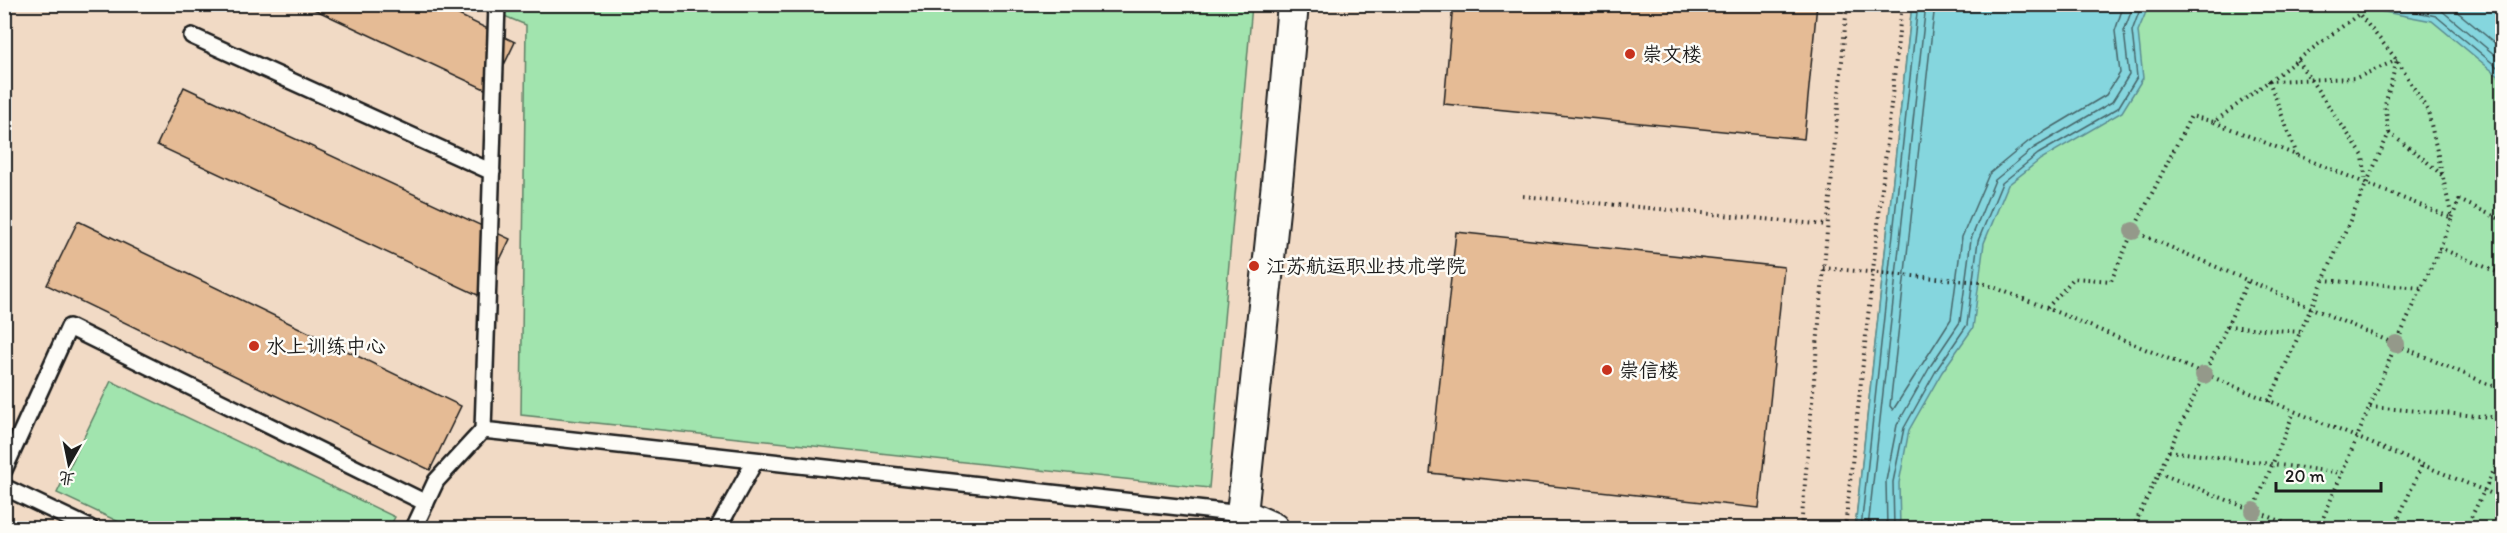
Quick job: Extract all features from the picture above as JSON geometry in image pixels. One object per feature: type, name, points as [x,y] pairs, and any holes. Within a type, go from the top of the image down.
[{"type":"street","points":[[1273,528],[1241,521],[1278,173],[1293,4]]},
{"type":"lane","points":[[414,528],[436,481],[483,430],[497,4]]},
{"type":"lane","points":[[192,36],[492,172]]},
{"type":"lane","points":[[4,470],[69,327],[426,503]]},
{"type":"lane","points":[[483,430],[1241,521]]},
{"type":"lane","points":[[718,528],[755,461]]},
{"type":"lane","points":[[4,487],[90,528]]},
{"type":"path","points":[[1801,528],[1847,4]]},
{"type":"path","points":[[1845,528],[1902,4]]},
{"type":"path","points":[[2360,4],[2360,14],[2397,60],[2428,111],[2452,218]]},
{"type":"path","points":[[2214,122],[2360,14]]},
{"type":"path","points":[[2297,60],[2363,156],[2366,183]]},
{"type":"path","points":[[2269,81],[2356,78],[2397,60]]},
{"type":"path","points":[[2269,402],[2389,134],[2385,105],[2397,60]]},
{"type":"path","points":[[2269,81],[2298,155]]},
{"type":"path","points":[[2048,308],[2074,278],[2111,281],[2133,231],[2191,116],[2214,122],[2452,218]]},
{"type":"path","points":[[2389,134],[2419,155],[2443,176]]},
{"type":"path","points":[[1523,196],[1827,225]]},
{"type":"path","points":[[2319,528],[2459,200],[2502,219]]},
{"type":"path","points":[[2133,231],[2502,390]]},
{"type":"path","points":[[2440,248],[2502,274]]},
{"type":"path","points":[[1823,268],[1980,282],[2048,308],[2502,498]]},
{"type":"path","points":[[2323,280],[2422,288]]},
{"type":"path","points":[[2133,528],[2248,281]]},
{"type":"path","points":[[2227,326],[2300,332]]},
{"type":"path","points":[[2370,406],[2502,418]]},
{"type":"path","points":[[2246,528],[2294,412]]},
{"type":"path","points":[[2169,451],[2342,473]]},
{"type":"path","points":[[2466,528],[2502,454]]},
{"type":"path","points":[[2394,528],[2422,465]]},
{"type":"path","points":[[2159,473],[2298,528]]},
{"type":"shaded area","name":"江苏航运职业技术学院","points":[[5,5],[2502,5],[2502,528],[5,528]]},
{"type":"green space","points":[[478,5],[1252,5],[1209,488],[521,415],[526,25]]},
{"type":"green space","points":[[1912,5],[2502,5],[2502,528],[1855,528]]},
{"type":"green space","points":[[111,381],[395,517],[389,528],[132,528],[57,493]]},
{"type":"water","points":[[1912,5],[2149,5],[2138,31],[2143,78],[2122,112],[2041,159],[2008,185],[1984,243],[1973,328],[1942,372],[1909,430],[1899,483],[1900,528],[1855,528]]},
{"type":"water","points":[[2348,5],[2502,5],[2502,79],[2432,21]]},
{"type":"building","points":[[303,4],[436,4],[515,42],[491,92]]},
{"type":"building","name":"崇文楼","points":[[1453,4],[1817,4],[1804,139],[1444,104]]},
{"type":"building","points":[[184,87],[510,239],[482,297],[157,145]]},
{"type":"building","name":"水上训练中心","points":[[78,221],[461,406],[430,470],[47,285]]},
{"type":"building","name":"崇信楼","points":[[1456,232],[1784,267],[1759,508],[1430,473]]},
{"type":"place","name":"崇文楼","points":[[1630,54]]},
{"type":"place","name":"江苏航运职业技术学院","points":[[1254,266]]},
{"type":"place","name":"水上训练中心","points":[[254,346]]},
{"type":"place","name":"崇信楼","points":[[1607,370]]}]
